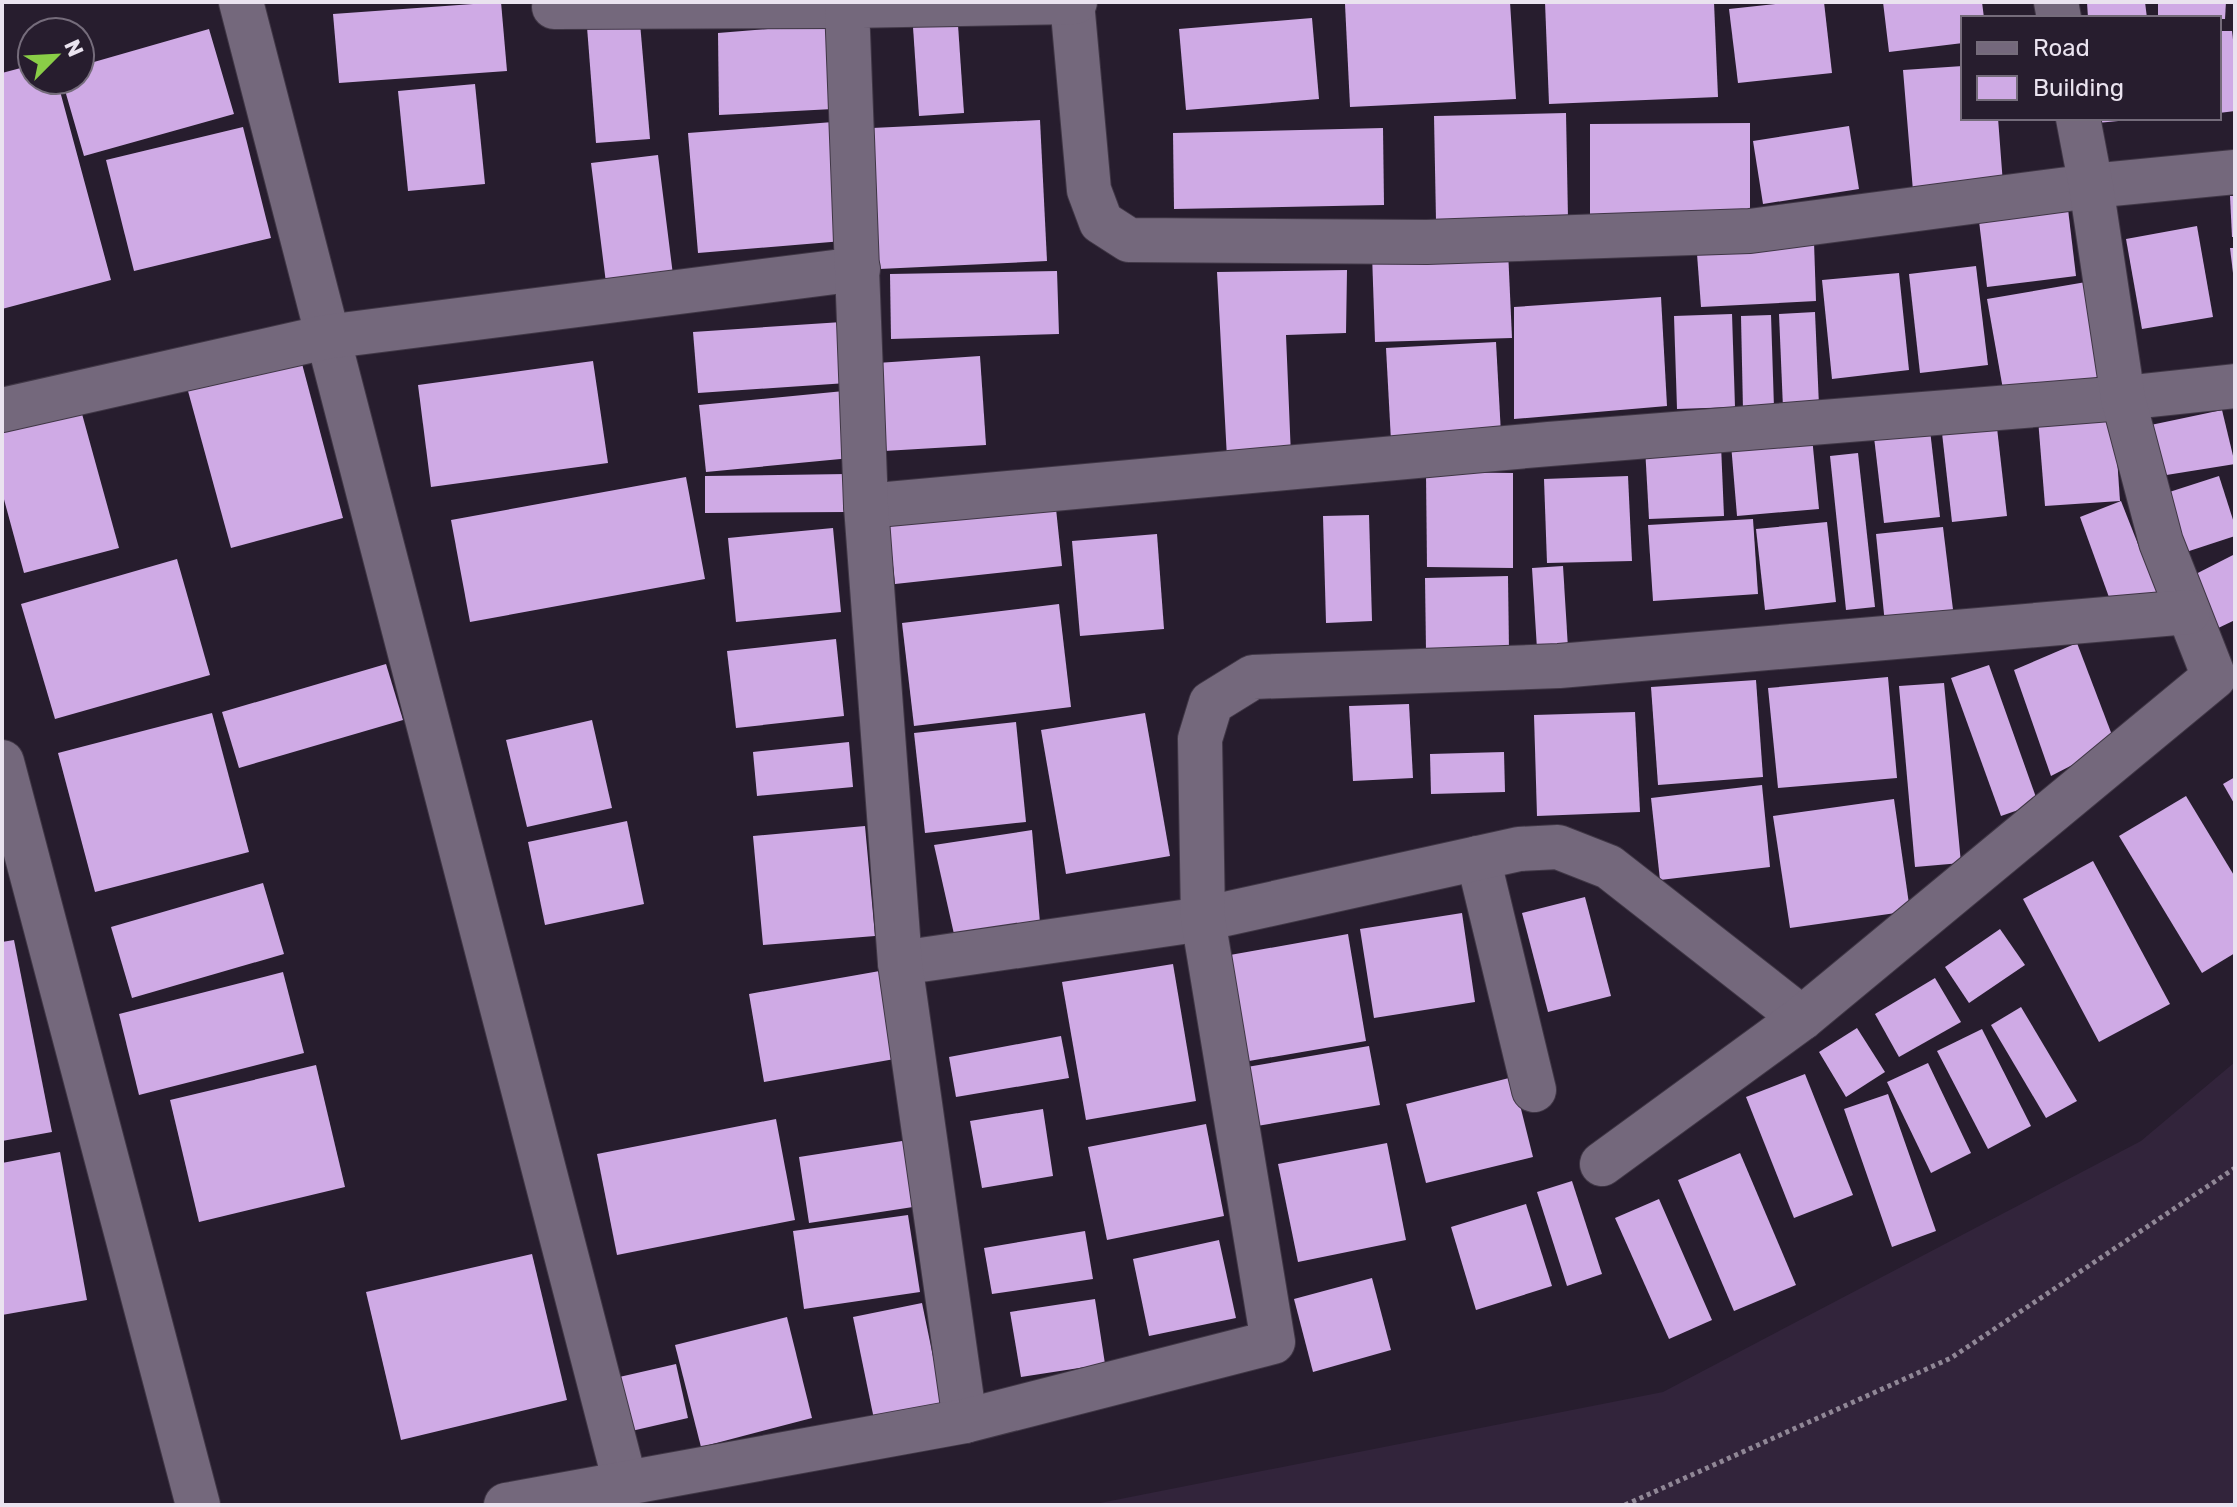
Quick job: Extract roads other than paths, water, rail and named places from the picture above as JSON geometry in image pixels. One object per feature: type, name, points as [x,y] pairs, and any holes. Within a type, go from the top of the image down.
[{"type":"street","points":[[241,2],[625,1482]]},
{"type":"street","points":[[554,7],[1074,2],[1089,190],[1101,222],[1129,240],[1427,242],[1750,231],[2091,186],[2235,172]]},
{"type":"street","points":[[847,6],[866,506],[900,963],[965,1421]]},
{"type":"street","points":[[1602,1164],[1802,1018],[2224,669],[2188,612],[2161,542],[2123,398],[2078,120]]},
{"type":"street","points":[[2,410],[326,337],[858,269]]},
{"type":"street","points":[[866,506],[2235,386]]},
{"type":"street","points":[[506,1505],[965,1421],[1273,1342],[1203,919],[1200,739],[1211,703],[1253,677],[1559,666],[2188,612]]},
{"type":"street","points":[[2,762],[13,849],[198,1505]]},
{"type":"street","points":[[900,963],[1203,919],[1519,849],[1558,847],[1609,867],[1802,1018]]},
{"type":"street","points":[[1478,858],[1534,1090]]}]
